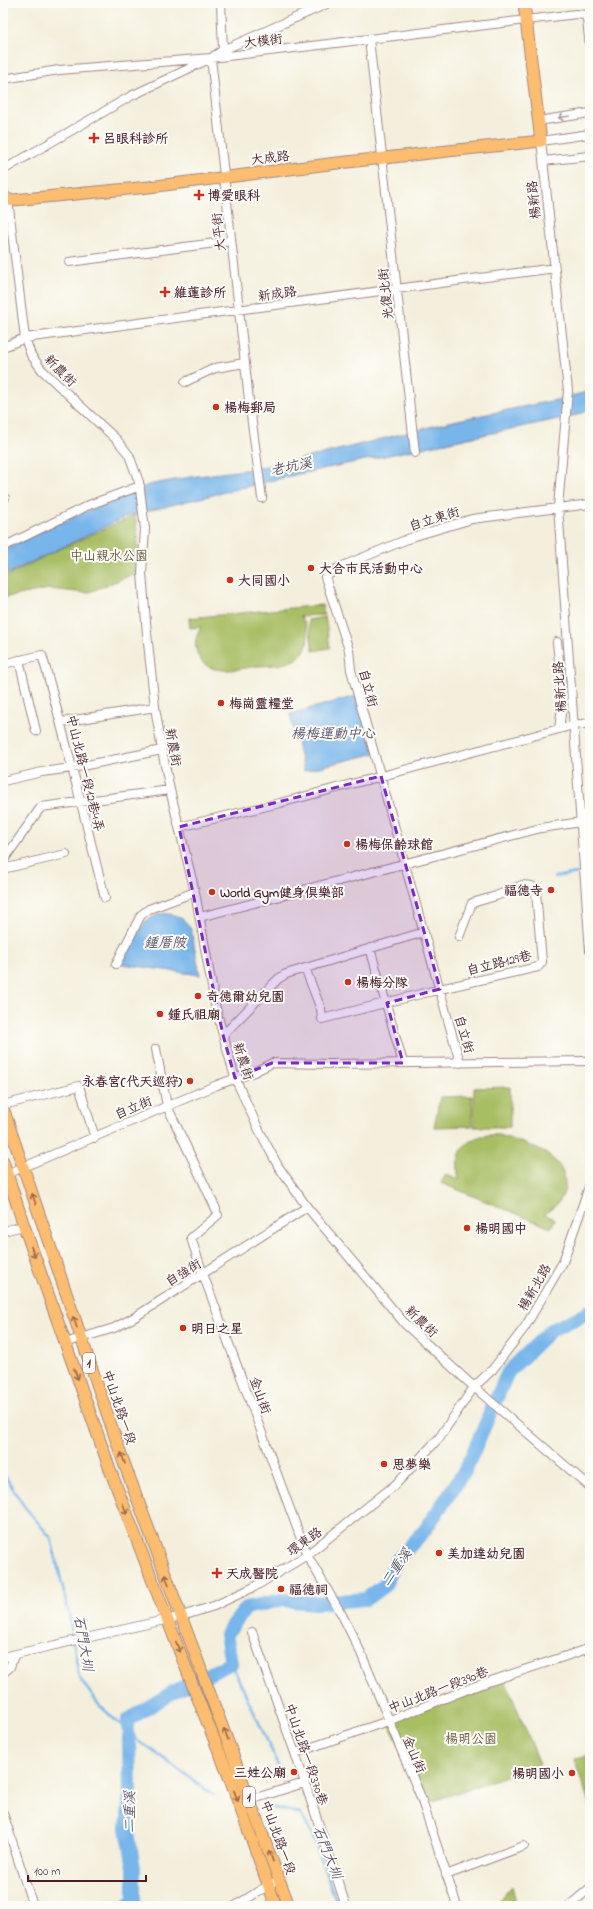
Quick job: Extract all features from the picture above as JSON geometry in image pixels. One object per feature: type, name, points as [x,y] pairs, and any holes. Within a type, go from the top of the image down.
[{"type":"main road","name":"楊新路","points":[[524,3],[541,141]]},
{"type":"main road","name":"大成路","points":[[5,197],[148,186],[224,176],[541,141]]},
{"type":"main road","name":"中山北路一段","points":[[3,1106],[81,1339],[135,1492],[290,1906]]},
{"type":"main road","name":"1","points":[[3,1161],[24,1226],[112,1475],[167,1620]]},
{"type":"main road","name":"中山北路一段","points":[[167,1620],[228,1774],[276,1906]]},
{"type":"street","points":[[221,3],[223,50]]},
{"type":"street","points":[[3,170],[131,96],[211,58],[223,50],[329,3]]},
{"type":"street","name":"大模街","points":[[3,79],[59,70],[211,58],[576,14],[585,15],[590,48]]},
{"type":"street","name":"光復北街","points":[[369,39],[411,427],[415,451]]},
{"type":"street","name":"大平街","points":[[211,58],[245,363],[262,498]]},
{"type":"street","points":[[538,121],[590,113]]},
{"type":"street","points":[[541,141],[590,134]]},
{"type":"street","name":"楊新路","points":[[541,141],[568,394],[566,421]]},
{"type":"street","points":[[543,161],[590,156]]},
{"type":"street","name":"新農街","points":[[5,197],[25,338],[31,355],[42,370],[117,440],[129,455],[140,486],[145,529],[142,574],[155,707],[170,790],[195,892],[216,1009],[236,1078],[271,1155],[307,1207],[405,1324],[475,1388],[590,1487]]},
{"type":"street","points":[[69,262],[231,241]]},
{"type":"street","name":"新成路","points":[[3,347],[25,338],[555,268]]},
{"type":"street","points":[[185,382],[215,368],[245,363]]},
{"type":"street","name":"楊新北路","points":[[566,421],[558,507],[581,822],[587,866],[590,951]]},
{"type":"street","points":[[3,547],[88,505],[140,486]]},
{"type":"street","name":"自立東街","points":[[325,577],[360,559],[429,532],[472,519],[590,504]]},
{"type":"street","name":"自立街","points":[[7,1174],[95,1138],[167,1106],[254,1072],[272,1063],[332,1064],[460,1062],[351,670],[349,650],[325,577]]},
{"type":"street","points":[[557,642],[563,700],[559,729]]},
{"type":"street","name":"中山北路一段12巷4弄","points":[[19,660],[42,655],[62,722],[79,801],[105,898]]},
{"type":"street","points":[[3,664],[19,660],[36,731]]},
{"type":"street","points":[[62,722],[155,707]]},
{"type":"street","points":[[179,827],[280,803],[574,725],[590,723]]},
{"type":"street","points":[[3,781],[42,772],[72,768],[162,750]]},
{"type":"street","points":[[66,854],[7,868],[3,862],[41,807],[170,790]]},
{"type":"street","points":[[200,917],[541,828],[581,822]]},
{"type":"street","name":"自立路129巷","points":[[440,989],[538,967],[542,962],[536,892],[532,886],[522,885],[496,896],[472,903],[460,937]]},
{"type":"street","points":[[116,964],[141,915],[149,909],[195,892]]},
{"type":"street","points":[[223,1035],[278,979],[286,974],[424,932]]},
{"type":"street","points":[[370,948],[403,1063]]},
{"type":"street","points":[[305,968],[321,1009],[322,1019],[440,989]]},
{"type":"street","points":[[156,1049],[167,1106]]},
{"type":"street","points":[[460,1062],[590,1061]]},
{"type":"street","points":[[3,1106],[80,1086],[95,1138]]},
{"type":"street","name":"金山街","points":[[167,1106],[217,1212],[191,1238],[203,1274],[307,1555],[342,1615],[361,1653],[420,1796],[457,1906]]},
{"type":"street","name":"楊新北路","points":[[475,1388],[493,1369],[525,1327],[559,1269],[590,1188]]},
{"type":"street","name":"自強街","points":[[65,1343],[114,1328],[203,1274],[307,1207]]},
{"type":"street","points":[[3,1231],[24,1226]]},
{"type":"street","name":"環東路","points":[[3,1657],[167,1620],[214,1606],[307,1555],[396,1485],[439,1438],[475,1388]]},
{"type":"street","name":"中山北路一段370巷","points":[[252,1632],[295,1753],[346,1906]]},
{"type":"street","name":"中山北路一段390巷","points":[[295,1753],[388,1721],[473,1688],[590,1648]]},
{"type":"street","points":[[3,1673],[10,1667],[14,1655]]},
{"type":"street","points":[[250,1800],[304,1783]]},
{"type":"street","points":[[3,1813],[5,1828],[33,1906]]},
{"type":"street","points":[[446,1875],[524,1846]]},
{"type":"street","points":[[235,1906],[268,1884],[280,1880]]},
{"type":"street","points":[[569,1906],[590,1888]]},
{"type":"highlighted area","points":[[381,776],[440,989],[387,1003],[403,1063],[272,1063],[235,1078],[223,1035],[179,827]]},
{"type":"green space","name":"中山親水公園","points":[[135,515],[138,537],[136,573],[87,593],[49,589],[3,598],[3,578],[47,555]]},
{"type":"green space","points":[[322,605],[324,615],[300,616],[306,626],[307,631],[308,637],[306,648],[295,660],[284,664],[232,670],[215,669],[207,666],[201,661],[197,653],[196,640],[201,627],[190,628],[189,618]]},
{"type":"green space","points":[[325,617],[330,648],[313,651],[308,620]]},
{"type":"green space","points":[[510,1087],[510,1127],[474,1127],[474,1088]]},
{"type":"green space","points":[[472,1096],[472,1126],[434,1127],[440,1097]]},
{"type":"green space","points":[[500,1135],[532,1147],[551,1158],[559,1165],[564,1174],[565,1186],[563,1195],[552,1209],[544,1214],[555,1219],[551,1228],[441,1183],[446,1174],[459,1179],[458,1162],[463,1148],[468,1143],[475,1138]]},
{"type":"green space","name":"楊明公園","points":[[504,1677],[540,1764],[425,1804],[388,1721]]},
{"type":"green space","points":[[590,1754],[590,1805],[574,1759]]},
{"type":"green space","points":[[512,1886],[517,1906],[494,1906],[495,1905]]},
{"type":"water","name":"老坑溪","points":[[590,391],[590,410],[577,415],[290,476],[127,516],[3,576],[3,550],[43,530],[148,485],[190,477],[252,469],[310,457],[453,421],[556,400]]},
{"type":"water","name":"楊梅運動中心","points":[[360,695],[376,753],[304,771],[290,714]]},
{"type":"water","name":"鍾厝陂","points":[[158,914],[178,916],[188,925],[191,930],[200,975],[122,964],[145,922]]},
{"type":"water","points":[[590,1303],[590,1317],[551,1330]]},
{"type":"waterway","points":[[555,877],[577,873]]},
{"type":"waterway","name":"二重溪","points":[[128,1728],[128,1720],[173,1692],[231,1663],[226,1634],[246,1608],[281,1600],[316,1603],[366,1599],[385,1585],[397,1560],[425,1530],[466,1469],[508,1372],[551,1330],[590,1312]]},
{"type":"waterway","name":"石門大圳","points":[[3,1473],[24,1506],[51,1538],[69,1614],[79,1677],[98,1704],[135,1738],[214,1795]]},
{"type":"waterway","points":[[231,1663],[273,1753],[283,1780]]},
{"type":"waterway","name":"二重溪","points":[[125,1906],[134,1900],[134,1868],[127,1828],[130,1795],[129,1737]]},
{"type":"waterway","name":"石門大圳","points":[[269,1807],[300,1813],[312,1834],[338,1906]]},
{"type":"place","name":"呂眼科診所","points":[[94,138]]},
{"type":"place","name":"博愛眼科","points":[[199,195]]},
{"type":"place","name":"維蓮診所","points":[[165,292]]},
{"type":"place","name":"楊梅郵局","points":[[216,407]]},
{"type":"place","name":"大合市民活動中心","points":[[311,568]]},
{"type":"place","name":"大同國小","points":[[230,580]]},
{"type":"place","name":"梅崗靈糧堂","points":[[221,703]]},
{"type":"place","name":"楊梅保齡球館","points":[[347,844]]},
{"type":"place","name":"福德寺","points":[[551,890]]},
{"type":"place","name":"World Gym健身俱樂部","points":[[212,892]]},
{"type":"place","name":"楊梅分隊","points":[[348,982]]},
{"type":"place","name":"奇德爾幼兒園","points":[[198,996]]},
{"type":"place","name":"鍾氏祖廟","points":[[160,1014]]},
{"type":"place","name":"永春宮(代天巡狩)","points":[[190,1081]]},
{"type":"place","name":"楊明國中","points":[[467,1228]]},
{"type":"place","name":"明日之星","points":[[183,1328]]},
{"type":"place","name":"思夢樂","points":[[384,1464]]},
{"type":"place","name":"美加達幼兒園","points":[[439,1553]]},
{"type":"place","name":"天成醫院","points":[[217,1573]]},
{"type":"place","name":"福德祠","points":[[281,1589]]},
{"type":"place","name":"三姓公廟","points":[[294,1772]]},
{"type":"place","name":"楊明國小","points":[[572,1773]]}]
